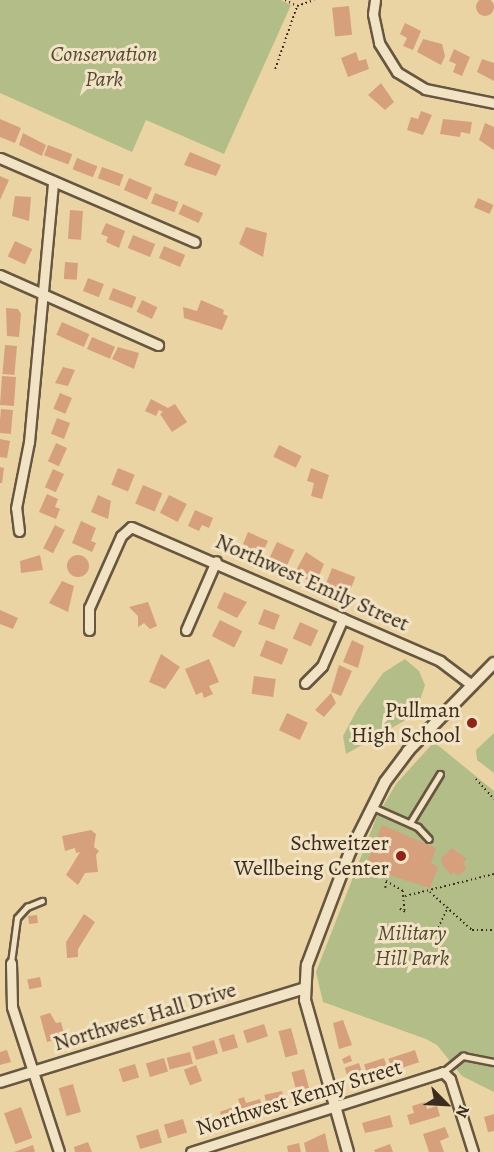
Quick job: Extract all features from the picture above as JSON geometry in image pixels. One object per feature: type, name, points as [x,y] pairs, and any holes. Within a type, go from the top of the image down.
[{"type":"street","points":[[375,0],[373,14],[379,44],[397,72],[425,89],[494,103]]},
{"type":"street","points":[[0,158],[195,242]]},
{"type":"street","points":[[19,531],[16,508],[29,442],[53,181]]},
{"type":"street","points":[[0,275],[158,345]]},
{"type":"street","name":"Northwest Emily Street","points":[[89,630],[89,608],[121,536],[131,527],[216,561],[453,668],[472,685]]},
{"type":"street","points":[[186,630],[216,561]]},
{"type":"street","points":[[305,683],[322,666],[343,618]]},
{"type":"street","points":[[348,1152],[303,989],[319,928],[371,806],[395,767],[494,663]]},
{"type":"street","points":[[11,963],[12,1007],[58,1152]]},
{"type":"street","name":"Northwest Hall Drive","points":[[0,1082],[303,989]]},
{"type":"street","points":[[447,1076],[473,1152]]},
{"type":"street","name":"Northwest Kenny Street","points":[[191,1152],[447,1076]]},
{"type":"lane","points":[[410,823],[440,774]]},
{"type":"lane","points":[[371,806],[410,823],[429,840]]},
{"type":"lane","points":[[11,963],[17,918],[27,907],[42,901]]},
{"type":"lane","points":[[447,1076],[463,1056],[494,1062]]},
{"type":"path","points":[[285,0],[297,6],[314,0]]},
{"type":"path","points":[[276,69],[297,6]]},
{"type":"path","points":[[476,779],[494,799]]},
{"type":"path","points":[[405,896],[430,892],[494,873]]},
{"type":"path","points":[[385,888],[386,881],[393,883],[405,896],[405,912],[398,908]]},
{"type":"path","points":[[430,892],[472,930],[494,930]]},
{"type":"path","points":[[438,928],[448,906]]},
{"type":"green space","name":"Conservation Park","points":[[0,0],[281,0],[291,5],[224,154],[146,120],[132,152],[0,93]]},
{"type":"green space","points":[[405,659],[419,671],[425,685],[418,706],[404,721],[346,754],[343,736],[358,708],[383,673]]},
{"type":"green space","points":[[494,733],[494,773],[477,760],[476,750]]},
{"type":"green space","name":"Military Hill Park","points":[[434,742],[494,791],[494,1092],[462,1076],[437,1045],[426,1039],[323,1002],[316,972],[377,816],[396,784]]},
{"type":"building","points":[[485,-2],[491,1],[494,7],[491,13],[485,16],[479,13],[476,7],[479,1]]},
{"type":"building","points":[[349,6],[352,35],[335,37],[332,8]]},
{"type":"building","points":[[405,23],[421,31],[413,50],[403,46],[407,38],[400,34]]},
{"type":"building","points":[[423,39],[442,44],[445,56],[441,65],[417,52]]},
{"type":"building","points":[[454,49],[470,57],[462,76],[453,72],[456,64],[449,61]]},
{"type":"building","points":[[356,52],[359,61],[366,59],[369,69],[348,77],[341,58]]},
{"type":"building","points":[[482,59],[494,63],[494,81],[477,72]]},
{"type":"building","points":[[381,83],[394,102],[385,110],[368,95]]},
{"type":"building","points":[[421,111],[432,115],[423,135],[407,130],[411,117],[418,119]]},
{"type":"building","points":[[0,119],[21,128],[15,143],[0,137]]},
{"type":"building","points":[[443,119],[472,122],[470,134],[461,132],[460,137],[440,134]]},
{"type":"building","points":[[485,123],[494,127],[494,150],[479,140]]},
{"type":"building","points":[[23,133],[46,145],[42,156],[19,145]]},
{"type":"building","points":[[48,145],[72,154],[68,165],[44,155]]},
{"type":"building","points":[[190,152],[221,165],[216,176],[184,165]]},
{"type":"building","points":[[77,158],[97,166],[93,177],[73,169]]},
{"type":"building","points":[[102,167],[124,175],[120,186],[98,178]]},
{"type":"building","points":[[0,176],[9,180],[0,200]]},
{"type":"building","points":[[129,178],[152,188],[147,200],[124,190]]},
{"type":"building","points":[[155,193],[178,202],[174,212],[151,203]]},
{"type":"building","points":[[15,196],[31,197],[29,221],[12,216]]},
{"type":"building","points":[[478,198],[494,205],[489,214],[474,207]]},
{"type":"building","points":[[183,204],[203,213],[199,223],[179,214]]},
{"type":"building","points":[[70,210],[83,211],[81,240],[68,239]]},
{"type":"building","points":[[106,223],[125,231],[119,248],[106,242],[108,237],[101,234]]},
{"type":"building","points":[[246,227],[267,233],[263,257],[239,244]]},
{"type":"building","points":[[133,235],[155,244],[150,257],[128,248]]},
{"type":"building","points":[[15,241],[32,249],[25,264],[8,256]]},
{"type":"building","points":[[164,246],[185,255],[180,267],[159,258]]},
{"type":"building","points":[[65,262],[78,263],[77,280],[64,279]]},
{"type":"building","points":[[88,278],[104,284],[99,297],[83,291]]},
{"type":"building","points":[[113,288],[136,297],[132,308],[109,299]]},
{"type":"building","points":[[142,300],[157,307],[152,319],[137,312]]},
{"type":"building","points":[[201,300],[224,310],[223,314],[228,316],[222,330],[184,318],[183,307],[197,311]]},
{"type":"building","points":[[6,308],[18,309],[21,314],[19,337],[7,336]]},
{"type":"building","points":[[62,322],[89,334],[84,347],[56,335]]},
{"type":"building","points":[[92,337],[115,347],[110,359],[87,349]]},
{"type":"building","points":[[5,345],[17,346],[14,375],[2,374]]},
{"type":"building","points":[[118,347],[139,353],[134,369],[112,359]]},
{"type":"building","points":[[63,367],[75,370],[68,386],[55,383]]},
{"type":"building","points":[[2,376],[16,377],[14,406],[0,405]]},
{"type":"building","points":[[60,393],[72,398],[65,414],[53,409]]},
{"type":"building","points":[[151,399],[168,408],[175,404],[187,422],[172,432],[160,414],[163,412],[159,410],[156,416],[145,411]]},
{"type":"building","points":[[1,409],[13,410],[11,434],[0,433]]},
{"type":"building","points":[[57,418],[70,423],[64,439],[51,434]]},
{"type":"building","points":[[0,439],[10,441],[7,458],[0,457]]},
{"type":"building","points":[[56,443],[67,448],[59,466],[48,461]]},
{"type":"building","points":[[279,445],[301,456],[296,468],[273,457]]},
{"type":"building","points":[[0,467],[4,468],[2,483],[0,483]]},
{"type":"building","points":[[118,468],[135,475],[128,491],[111,485]]},
{"type":"building","points":[[311,468],[329,475],[322,499],[311,496],[314,483],[307,481]]},
{"type":"building","points":[[53,469],[64,474],[56,492],[45,487]]},
{"type":"building","points":[[143,485],[162,493],[155,512],[135,503]]},
{"type":"building","points":[[47,494],[58,499],[55,507],[60,509],[56,519],[39,512]]},
{"type":"building","points":[[98,495],[111,501],[108,519],[91,512]]},
{"type":"building","points":[[169,495],[187,504],[178,522],[160,513]]},
{"type":"building","points":[[195,510],[213,518],[209,528],[202,525],[199,531],[188,526]]},
{"type":"building","points":[[81,521],[96,528],[91,541],[96,543],[92,552],[72,543]]},
{"type":"building","points":[[55,525],[65,530],[53,553],[43,548]]},
{"type":"building","points":[[248,532],[268,541],[261,557],[247,551],[248,546],[243,544]]},
{"type":"building","points":[[277,542],[294,550],[287,566],[269,558]]},
{"type":"building","points":[[306,552],[324,564],[318,578],[309,581],[294,574]]},
{"type":"building","points":[[40,555],[43,570],[21,573],[20,561]]},
{"type":"building","points":[[78,555],[86,558],[89,566],[86,574],[78,577],[70,574],[67,566],[70,558]]},
{"type":"building","points":[[332,568],[355,577],[349,595],[325,586]]},
{"type":"building","points":[[62,581],[74,586],[68,612],[49,603]]},
{"type":"building","points":[[224,592],[247,602],[237,618],[217,608]]},
{"type":"building","points":[[148,602],[157,626],[150,629],[144,623],[138,627],[138,616],[129,607]]},
{"type":"building","points":[[264,609],[280,615],[274,630],[258,624]]},
{"type":"building","points":[[0,610],[18,618],[13,629],[0,624]]},
{"type":"building","points":[[220,620],[242,631],[234,647],[212,636]]},
{"type":"building","points":[[300,622],[318,630],[311,647],[293,638]]},
{"type":"building","points":[[266,640],[288,649],[282,665],[260,656]]},
{"type":"building","points":[[352,640],[364,646],[358,668],[343,662]]},
{"type":"building","points":[[161,654],[180,667],[165,689],[149,682]]},
{"type":"building","points":[[209,659],[219,682],[209,686],[213,694],[204,698],[202,692],[196,695],[185,669]]},
{"type":"building","points":[[339,665],[352,671],[341,696],[331,692]]},
{"type":"building","points":[[254,676],[276,679],[273,697],[251,694]]},
{"type":"building","points":[[331,693],[336,703],[324,717],[315,710]]},
{"type":"building","points":[[287,713],[308,723],[300,740],[279,730]]},
{"type":"building","name":"Schweitzer Wellbeing Center","points":[[382,825],[436,848],[431,863],[438,867],[430,888],[389,875],[383,877],[381,871],[366,865]]},
{"type":"building","points":[[91,830],[96,834],[94,847],[99,851],[96,855],[98,872],[85,873],[78,885],[66,875],[80,852],[76,853],[75,848],[65,851],[62,836]]},
{"type":"building","points":[[452,848],[467,859],[463,863],[467,868],[458,876],[454,872],[451,875],[442,864],[441,858]]},
{"type":"building","points":[[84,914],[95,922],[78,949],[78,957],[67,958],[66,942]]},
{"type":"building","points":[[37,915],[38,923],[29,924],[28,916]]},
{"type":"building","points":[[40,977],[42,987],[29,989],[27,979]]},
{"type":"building","points":[[50,1013],[56,1023],[61,1022],[65,1037],[47,1042],[40,1016]]},
{"type":"building","points":[[343,1020],[352,1045],[339,1049],[333,1023]]},
{"type":"building","points":[[264,1024],[268,1036],[247,1043],[243,1031]]},
{"type":"building","points":[[291,1028],[298,1054],[285,1057],[278,1031]]},
{"type":"building","points":[[234,1034],[238,1047],[223,1052],[219,1039]]},
{"type":"building","points":[[214,1040],[218,1053],[196,1060],[192,1047]]},
{"type":"building","points":[[7,1050],[11,1062],[0,1065],[0,1052]]},
{"type":"building","points":[[415,1050],[419,1062],[392,1071],[388,1059]]},
{"type":"building","points":[[190,1052],[193,1064],[170,1069],[167,1058]]},
{"type":"building","points":[[350,1055],[352,1061],[344,1064],[342,1059]]},
{"type":"building","points":[[164,1058],[168,1071],[150,1077],[146,1064]]},
{"type":"building","points":[[384,1058],[388,1070],[368,1077],[364,1064]]},
{"type":"building","points":[[359,1063],[363,1075],[349,1080],[345,1068]]},
{"type":"building","points":[[135,1064],[139,1077],[123,1082],[119,1069]]},
{"type":"building","points":[[196,1065],[202,1081],[190,1086],[184,1070]]},
{"type":"building","points":[[304,1069],[311,1096],[299,1099],[291,1072]]},
{"type":"building","points":[[73,1084],[81,1112],[67,1116],[59,1088]]},
{"type":"building","points":[[282,1091],[285,1105],[267,1108],[264,1095]]},
{"type":"building","points":[[244,1097],[246,1103],[260,1099],[263,1109],[244,1116],[238,1099]]},
{"type":"building","points":[[425,1102],[427,1109],[437,1106],[440,1116],[410,1125],[407,1115],[414,1113],[412,1106]]},
{"type":"building","points":[[236,1106],[240,1117],[224,1123],[220,1112]]},
{"type":"building","points":[[21,1107],[32,1138],[15,1144],[4,1113]]},
{"type":"building","points":[[494,1114],[494,1131],[488,1132],[484,1117]]},
{"type":"building","points":[[208,1115],[211,1125],[198,1128],[196,1119]]},
{"type":"building","points":[[390,1115],[393,1127],[365,1133],[362,1123]]},
{"type":"building","points":[[183,1119],[187,1132],[168,1138],[164,1125]]},
{"type":"building","points":[[445,1127],[449,1137],[440,1141],[444,1152],[429,1152],[423,1134]]},
{"type":"building","points":[[158,1129],[162,1142],[140,1149],[136,1136]]},
{"type":"building","points":[[325,1133],[329,1152],[306,1152],[304,1143]]},
{"type":"building","points":[[88,1142],[92,1152],[75,1152],[74,1147]]},
{"type":"building","points":[[299,1143],[301,1152],[288,1152],[287,1146]]},
{"type":"building","points":[[390,1144],[393,1152],[375,1152],[374,1150]]},
{"type":"building","points":[[33,1145],[35,1152],[14,1152]]},
{"type":"place","name":"Pullman High School","points":[[472,723]]},
{"type":"place","name":"Schweitzer Wellbeing Center","points":[[401,856]]}]
